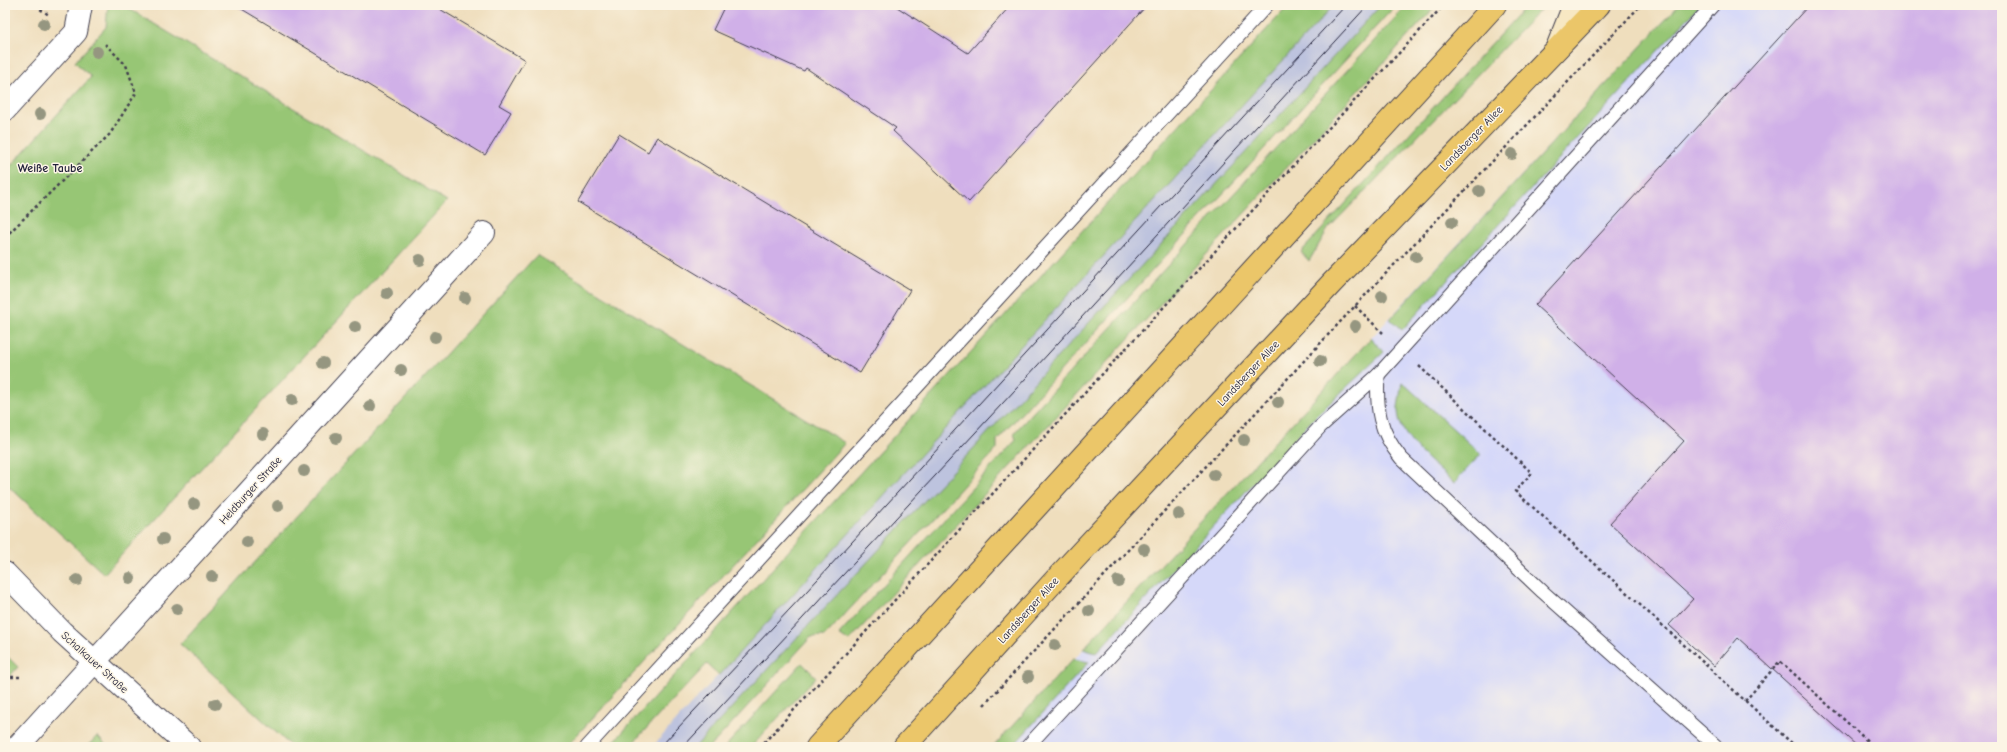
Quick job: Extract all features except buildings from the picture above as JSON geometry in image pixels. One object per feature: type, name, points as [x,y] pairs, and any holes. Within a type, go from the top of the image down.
[{"type":"main road","points":[[817,747],[1495,5]]},
{"type":"main road","name":"Landsberger Allee","points":[[904,747],[1051,585],[1331,284],[1599,5]]},
{"type":"street","points":[[5,110],[76,32],[81,5]]},
{"type":"street","points":[[1557,48],[1574,5]]},
{"type":"street","name":"Heldburger Straße","points":[[17,747],[484,233]]},
{"type":"street","name":"Schalkauer Straße","points":[[5,573],[62,632],[189,747]]},
{"type":"lane","points":[[587,747],[1267,5]]},
{"type":"lane","points":[[1029,746],[1320,427],[1378,375],[1713,5]]},
{"type":"lane","points":[[1378,375],[1377,399],[1379,418],[1389,443],[1401,458],[1543,592],[1717,747]]},
{"type":"path","points":[[40,9],[44,5]]},
{"type":"path","points":[[760,747],[1296,162],[1444,5]]},
{"type":"path","points":[[982,708],[1355,306],[1641,5]]},
{"type":"path","points":[[5,237],[110,134],[136,93],[126,65],[98,38],[76,32]]},
{"type":"path","points":[[1355,306],[1532,473],[1515,491],[1796,747]]},
{"type":"path","points":[[1745,701],[1780,661],[1874,747]]},
{"type":"path","points":[[5,676],[21,677]]},
{"type":"shaded area","points":[[1334,5],[1381,5],[984,437],[695,747],[652,747]]},
{"type":"shaded area","points":[[1679,5],[2002,5],[2002,747],[993,747]]},
{"type":"green space","points":[[108,5],[123,5],[447,201],[104,574],[5,483],[5,172],[91,77],[75,62],[106,27]]},
{"type":"green space","points":[[1289,5],[1334,5],[719,675],[707,664],[629,747],[609,747]]},
{"type":"green space","points":[[1381,5],[1396,5],[997,440],[997,449],[825,636],[811,637],[710,747],[695,747],[984,437]]},
{"type":"green space","points":[[1407,5],[1437,5],[849,641],[839,634],[1016,440],[1014,433]]},
{"type":"green space","points":[[1527,5],[1545,5],[1328,229],[1309,261],[1301,252]]},
{"type":"green space","points":[[1679,5],[1700,5],[1402,330],[1390,319]]},
{"type":"green space","points":[[537,255],[845,443],[566,747],[292,747],[180,644]]},
{"type":"green space","points":[[1371,338],[1384,352],[1315,417],[1096,653],[1083,649]]},
{"type":"green space","points":[[1402,382],[1481,454],[1454,483],[1418,450],[1403,429],[1399,418],[1398,407]]},
{"type":"green space","points":[[5,654],[18,667],[5,681]]},
{"type":"green space","points":[[1073,659],[1089,662],[1012,747],[993,747]]},
{"type":"green space","points":[[802,663],[816,677],[751,747],[725,747]]},
{"type":"green space","points":[[97,736],[108,747],[87,747]]},
{"type":"tram line","points":[[660,747],[806,592],[1346,5]]},
{"type":"tram line","points":[[683,747],[1015,390],[1368,5]]},
{"type":"district","name":"Weiße Taube","points":[[50,168]]}]
